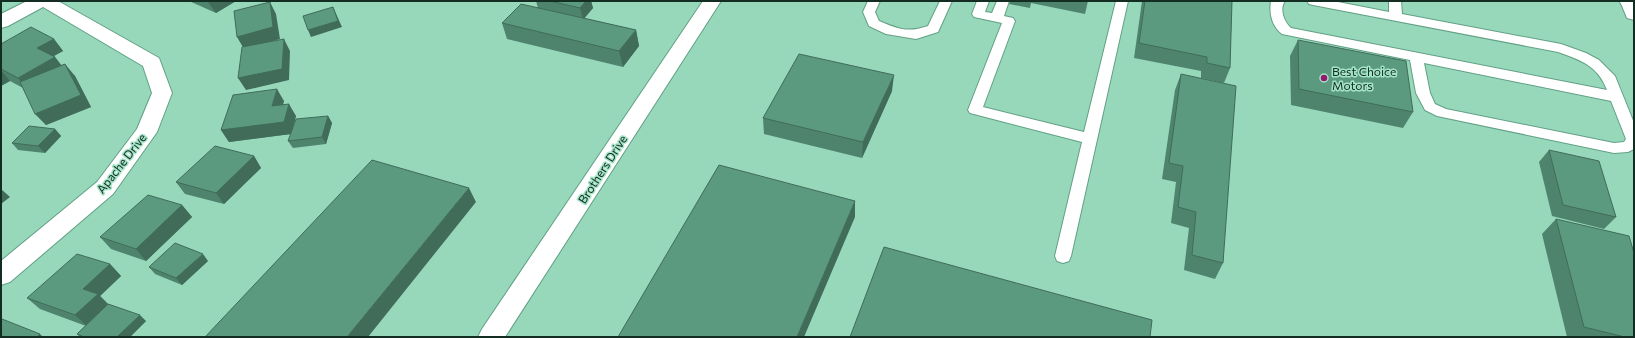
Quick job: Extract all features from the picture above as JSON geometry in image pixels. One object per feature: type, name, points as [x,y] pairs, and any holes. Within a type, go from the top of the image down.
[{"type":"street","points":[[1,22],[41,1]]},
{"type":"street","name":"Apache Drive","points":[[1,275],[105,188],[146,132],[162,93],[152,63],[45,1]]},
{"type":"street","name":"Brothers Drive","points":[[491,337],[712,1]]},
{"type":"street","points":[[1628,1],[1634,2]]},
{"type":"street","points":[[1628,1],[1634,14]]},
{"type":"lane","points":[[874,1],[869,12],[874,23],[891,31],[916,35],[933,29],[946,1]]},
{"type":"lane","points":[[983,1],[978,14],[1009,21],[975,110],[1090,139]]},
{"type":"lane","points":[[997,18],[1003,1]]},
{"type":"lane","points":[[1063,256],[1122,1]]},
{"type":"lane","points":[[1279,1],[1277,2],[1276,19],[1281,27],[1287,31],[1617,97]]},
{"type":"lane","points":[[1313,1],[1561,48],[1584,57],[1604,71],[1617,97],[1633,139],[1628,147],[1614,148],[1442,113],[1430,107],[1423,93],[1416,57]]},
{"type":"lane","points":[[1395,1],[1396,16]]},
{"type":"building","points":[[550,1],[586,1],[580,8]]},
{"type":"building","points":[[1145,1],[1232,1],[1230,68],[1207,63],[1207,57],[1139,43]]},
{"type":"building","points":[[270,2],[273,27],[237,37],[234,11]]},
{"type":"building","points":[[521,4],[636,30],[619,51],[502,23]]},
{"type":"building","points":[[333,7],[338,21],[308,30],[303,16]]},
{"type":"building","points":[[31,27],[54,39],[37,48],[55,57],[18,78],[1,69],[1,44]]},
{"type":"building","points":[[284,39],[282,69],[238,78],[242,47]]},
{"type":"building","points":[[1298,40],[1406,61],[1413,112],[1299,89]]},
{"type":"building","points":[[799,54],[894,75],[863,142],[763,118]]},
{"type":"building","points":[[65,64],[81,95],[35,114],[20,82]]},
{"type":"building","points":[[1181,74],[1236,86],[1223,263],[1192,255],[1196,212],[1178,207],[1183,166],[1169,163]]},
{"type":"building","points":[[277,89],[272,106],[289,104],[284,122],[221,130],[233,95]]},
{"type":"building","points":[[328,116],[322,137],[288,141],[296,119]]},
{"type":"building","points":[[29,126],[55,129],[38,146],[12,143]]},
{"type":"building","points":[[215,146],[254,156],[216,193],[176,182]]},
{"type":"building","points":[[1549,150],[1599,161],[1616,217],[1563,205]]},
{"type":"building","points":[[372,160],[469,188],[347,337],[205,337]]},
{"type":"building","points":[[719,165],[855,201],[797,337],[618,337]]},
{"type":"building","points":[[148,195],[182,205],[136,249],[100,237]]},
{"type":"building","points":[[1556,219],[1629,236],[1634,253],[1634,337],[1625,337],[1584,327]]},
{"type":"building","points":[[175,243],[203,254],[176,278],[149,267]]},
{"type":"building","points":[[884,247],[1152,320],[1150,337],[850,337]]},
{"type":"building","points":[[77,254],[110,264],[83,289],[98,294],[75,315],[27,298]]},
{"type":"building","points":[[108,304],[140,315],[117,337],[84,337],[77,334]]},
{"type":"building","points":[[2,319],[40,334],[37,337],[1,337]]},
{"type":"place","name":"Best Choice Motors","points":[[1324,78]]}]
